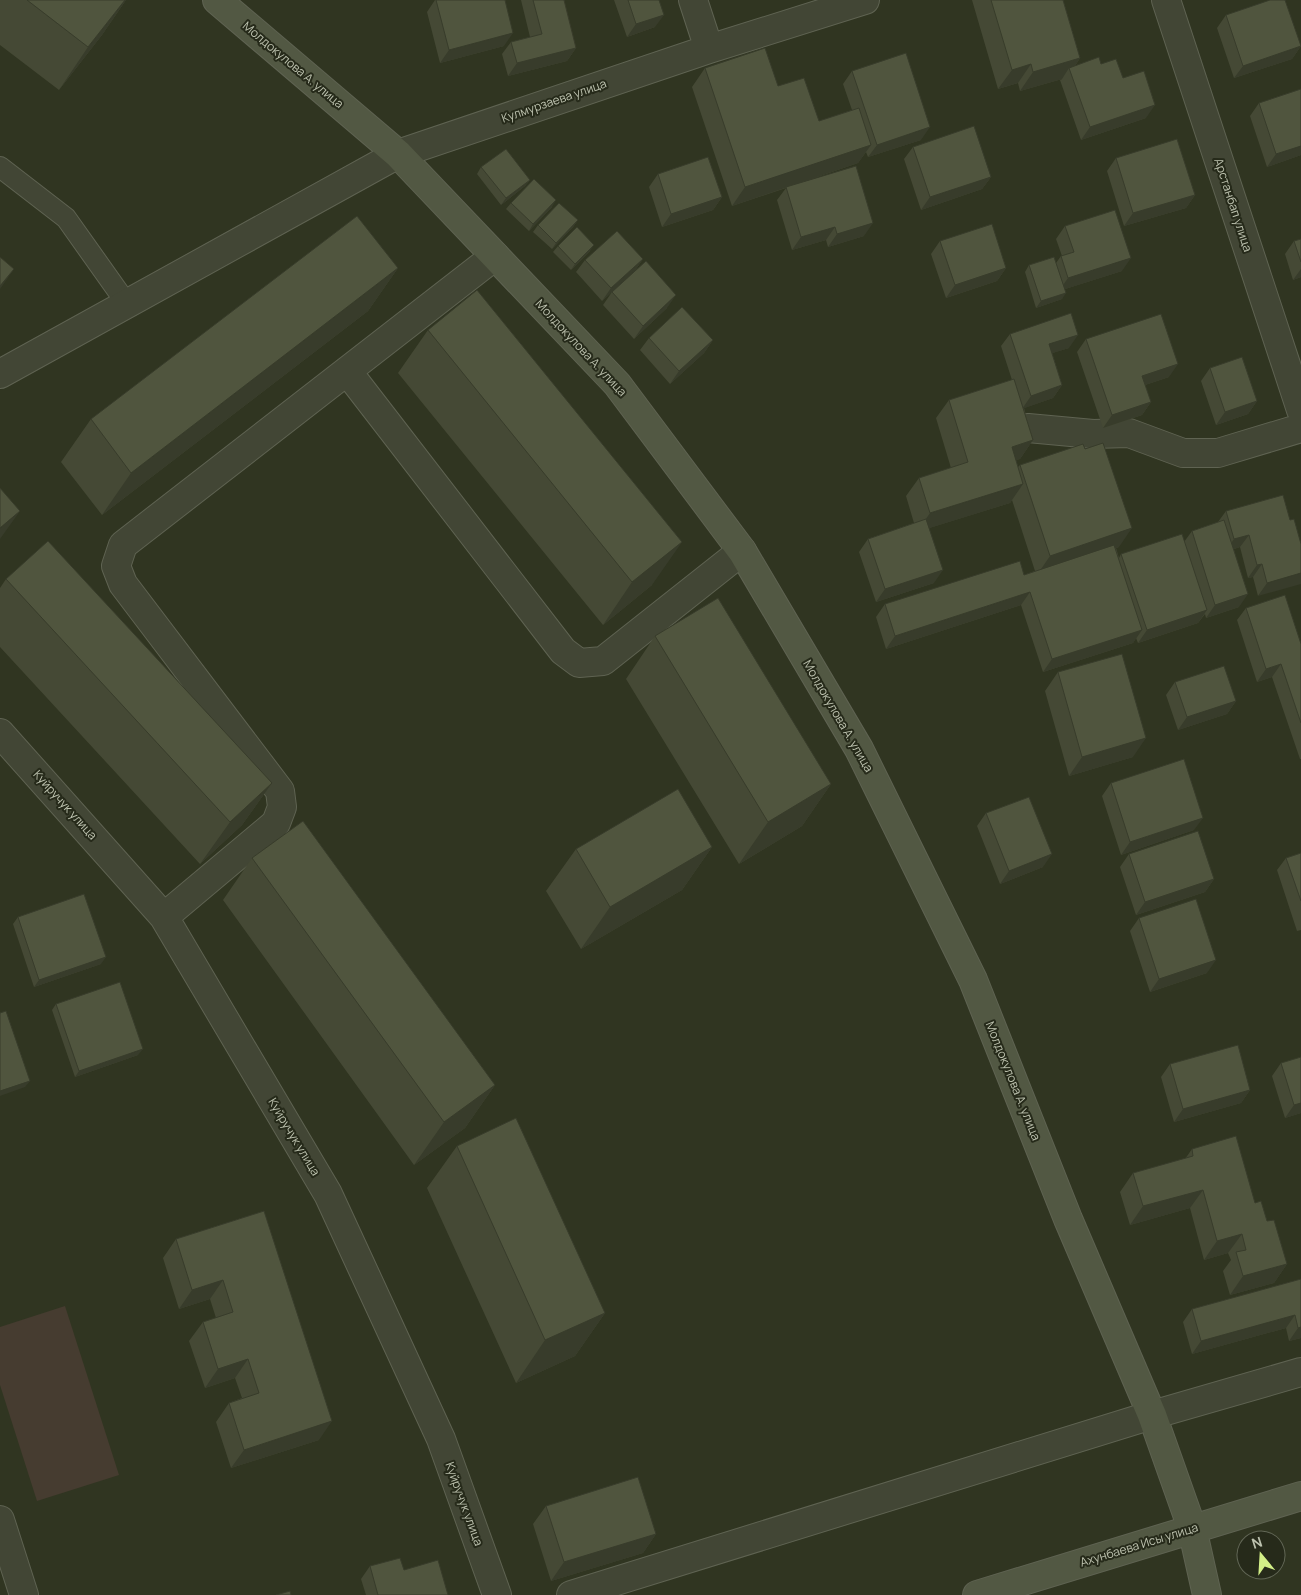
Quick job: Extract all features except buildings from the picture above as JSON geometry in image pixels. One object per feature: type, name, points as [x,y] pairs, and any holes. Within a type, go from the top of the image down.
[{"type":"street","name":"Молдокулова А. улица","points":[[216,0],[398,154],[617,384],[742,551],[859,749],[973,980],[1068,1218],[1152,1415],[1192,1528],[1207,1595]]},
{"type":"street","points":[[693,0],[709,49]]},
{"type":"street","name":"Кулмурзаева улица","points":[[0,374],[398,154],[709,49],[865,0]]},
{"type":"street","name":"Арстанбап улица","points":[[1166,0],[1301,410]]},
{"type":"street","points":[[164,917],[276,823],[282,807],[280,791],[122,584],[116,566],[123,545],[495,256]]},
{"type":"street","points":[[346,371],[563,651],[579,663],[603,660],[742,551]]},
{"type":"street","points":[[1028,428],[1094,434],[1129,434],[1183,453],[1218,453],[1301,428]]},
{"type":"street","name":"Куйручук улица","points":[[0,733],[164,917],[328,1194],[441,1439],[497,1595]]},
{"type":"street","points":[[571,1595],[1152,1415],[1301,1372]]},
{"type":"street","name":"Ахунбаева Исы улица","points":[[977,1595],[1301,1496]]},
{"type":"street","points":[[0,1520],[24,1595]]},
{"type":"lane","points":[[0,167],[66,218],[127,304]]},
{"type":"shaded area","points":[[65,1306],[119,1475],[37,1501],[0,1385],[0,1327]]}]
